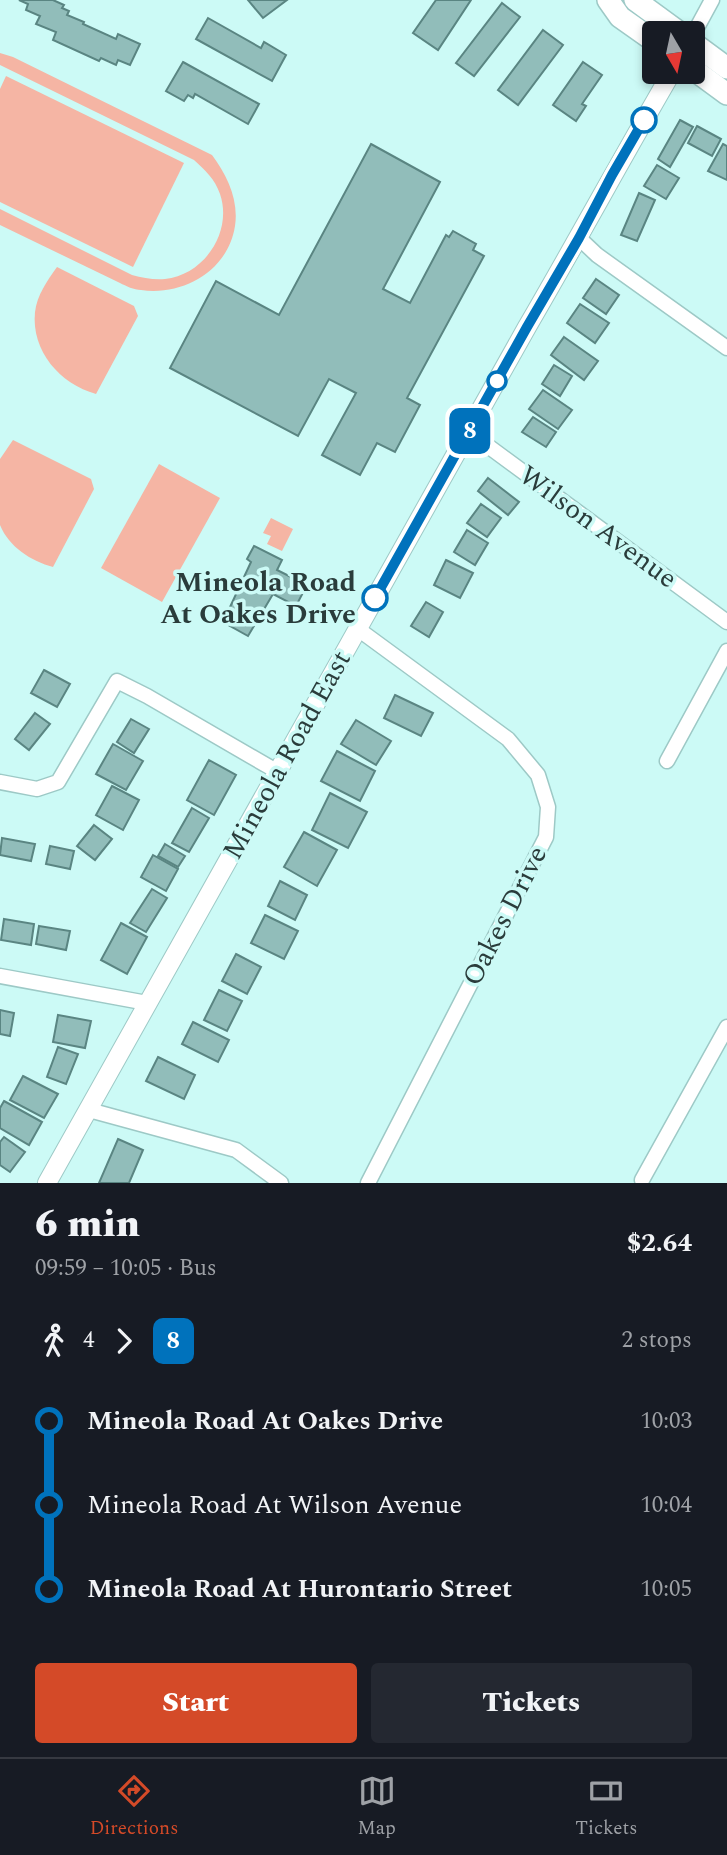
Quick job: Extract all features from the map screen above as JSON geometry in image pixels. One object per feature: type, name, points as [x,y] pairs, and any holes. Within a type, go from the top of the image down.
[{"type":"main road","points":[[608,0],[620,17],[642,33]]},
{"type":"main road","points":[[635,0],[664,21]]},
{"type":"main road","points":[[705,52],[727,68]]},
{"type":"main road","points":[[705,78],[727,94]]},
{"type":"street","points":[[701,21],[712,0]]},
{"type":"street","name":"Mineola Road East","points":[[47,1183],[664,84]]},
{"type":"street","points":[[579,238],[597,255],[727,348]]},
{"type":"street","name":"Wilson Avenue","points":[[469,432],[727,622]]},
{"type":"street","name":"Oakes Drive","points":[[358,629],[508,739],[538,775],[548,807],[546,837],[368,1183]]},
{"type":"street","points":[[667,761],[727,651]]},
{"type":"street","points":[[0,782],[37,789],[58,782],[117,681],[148,696],[278,772]]},
{"type":"street","points":[[0,976],[147,1003]]},
{"type":"street","points":[[642,1180],[727,1027]]},
{"type":"street","points":[[89,1110],[236,1150],[281,1183]]},
{"type":"shaded area","points":[[0,53],[212,155],[231,188],[236,216],[231,242],[213,268],[201,277],[172,289],[136,289],[0,225],[0,209],[132,275],[165,279],[192,269],[212,249],[219,237],[223,208],[215,184],[194,160],[0,65]]},
{"type":"shaded area","points":[[6,76],[184,163],[133,267],[0,202],[0,89]]},
{"type":"shaded area","points":[[57,267],[134,306],[138,316],[96,394],[60,374],[50,364],[38,340],[35,326],[36,306],[43,288]]},
{"type":"shaded area","points":[[13,440],[91,479],[94,489],[53,567],[22,552],[9,540],[0,525],[0,459]]},
{"type":"shaded area","points":[[159,464],[220,498],[162,602],[101,568]]},
{"type":"shaded area","points":[[271,518],[293,529],[282,551],[267,544],[271,536],[263,533]]},
{"type":"building","points":[[19,0],[53,0],[64,5],[62,8],[69,11],[67,15],[84,22],[83,24],[116,39],[118,34],[140,44],[130,65],[118,60],[116,65],[101,58],[99,61],[53,40],[56,32],[36,24],[40,16],[26,10],[28,4]]},
{"type":"building","points":[[248,0],[287,0],[263,18]]},
{"type":"building","points":[[436,0],[471,0],[438,50],[413,33]]},
{"type":"building","points":[[502,3],[520,17],[474,76],[456,63]]},
{"type":"building","points":[[208,18],[261,48],[264,42],[286,55],[272,81],[196,39]]},
{"type":"building","points":[[543,30],[563,45],[518,105],[498,90]]},
{"type":"building","points":[[183,62],[259,104],[248,124],[195,94],[193,98],[188,95],[184,101],[166,91]]},
{"type":"building","points":[[583,62],[602,75],[582,104],[586,106],[576,121],[553,105]]},
{"type":"building","points":[[680,120],[693,127],[670,167],[658,159]]},
{"type":"building","points":[[697,126],[721,139],[712,156],[688,143]]},
{"type":"building","points":[[371,144],[440,182],[383,289],[410,303],[446,235],[449,237],[453,231],[476,244],[473,250],[484,256],[407,398],[420,405],[395,452],[377,443],[360,475],[322,455],[356,393],[329,379],[298,436],[170,368],[216,281],[279,315]]},
{"type":"building","points":[[723,144],[727,146],[727,180],[708,171]]},
{"type":"building","points":[[657,165],[679,178],[666,199],[644,186]]},
{"type":"building","points":[[639,193],[655,200],[637,241],[621,235]]},
{"type":"building","points":[[596,279],[619,295],[606,314],[583,298]]},
{"type":"building","points":[[580,304],[609,323],[595,343],[567,323]]},
{"type":"building","points":[[564,337],[598,361],[584,380],[551,355]]},
{"type":"building","points":[[554,365],[572,376],[560,396],[542,384]]},
{"type":"building","points":[[543,390],[572,410],[558,429],[529,409]]},
{"type":"building","points":[[533,417],[556,432],[546,447],[522,432]]},
{"type":"building","points":[[488,478],[519,502],[508,515],[478,491]]},
{"type":"building","points":[[481,504],[501,518],[487,537],[467,523]]},
{"type":"building","points":[[467,530],[488,543],[475,565],[454,552]]},
{"type":"building","points":[[254,546],[282,560],[277,570],[307,585],[296,606],[273,594],[248,636],[223,622],[251,562],[247,559]]},
{"type":"building","points":[[446,560],[473,573],[460,598],[434,585]]},
{"type":"building","points":[[426,602],[443,612],[429,637],[411,626]]},
{"type":"building","points":[[44,670],[70,684],[57,707],[31,693]]},
{"type":"building","points":[[395,695],[433,713],[421,736],[384,718]]},
{"type":"building","points":[[35,713],[50,724],[29,750],[15,739]]},
{"type":"building","points":[[131,719],[149,729],[134,753],[117,742]]},
{"type":"building","points":[[356,720],[391,741],[376,765],[341,744]]},
{"type":"building","points":[[113,744],[143,761],[126,790],[96,774]]},
{"type":"building","points":[[337,751],[375,771],[360,801],[321,781]]},
{"type":"building","points":[[209,760],[236,775],[214,815],[187,800]]},
{"type":"building","points":[[112,786],[139,800],[123,830],[96,815]]},
{"type":"building","points":[[330,793],[367,812],[348,848],[312,830]]},
{"type":"building","points":[[192,808],[209,818],[189,852],[172,843]]},
{"type":"building","points":[[94,825],[112,839],[95,860],[77,846]]},
{"type":"building","points":[[304,832],[337,850],[317,886],[284,867]]},
{"type":"building","points":[[2,838],[35,844],[31,861],[0,855]]},
{"type":"building","points":[[165,844],[185,856],[178,867],[158,856]]},
{"type":"building","points":[[50,846],[74,851],[70,869],[46,864]]},
{"type":"building","points":[[153,855],[178,869],[166,891],[141,877]]},
{"type":"building","points":[[280,881],[307,895],[295,920],[268,906]]},
{"type":"building","points":[[152,889],[167,898],[146,932],[130,923]]},
{"type":"building","points":[[265,915],[298,931],[284,959],[251,943]]},
{"type":"building","points":[[4,919],[34,924],[31,945],[1,940]]},
{"type":"building","points":[[121,923],[147,937],[127,974],[101,960]]},
{"type":"building","points":[[39,926],[70,931],[66,950],[36,944]]},
{"type":"building","points":[[236,954],[261,967],[247,994],[222,981]]},
{"type":"building","points":[[219,990],[242,1001],[227,1031],[204,1020]]},
{"type":"building","points":[[0,1010],[14,1013],[10,1036],[0,1034]]},
{"type":"building","points":[[58,1015],[91,1021],[85,1048],[53,1042]]},
{"type":"building","points":[[193,1022],[229,1040],[218,1062],[182,1044]]},
{"type":"building","points":[[58,1047],[78,1054],[66,1084],[47,1077]]},
{"type":"building","points":[[158,1057],[195,1075],[184,1099],[146,1081]]},
{"type":"building","points":[[23,1076],[58,1094],[44,1118],[10,1100]]},
{"type":"building","points":[[4,1101],[42,1122],[29,1145],[0,1128],[0,1108]]},
{"type":"building","points":[[4,1137],[25,1152],[10,1172],[0,1165],[0,1142]]},
{"type":"building","points":[[118,1139],[143,1150],[129,1183],[99,1183]]},
{"type":"bus line","name":"8","points":[[375,598],[644,120]]},
{"type":"place","name":"Mineola Road At Oakes Drive","points":[[375,598]]}]
